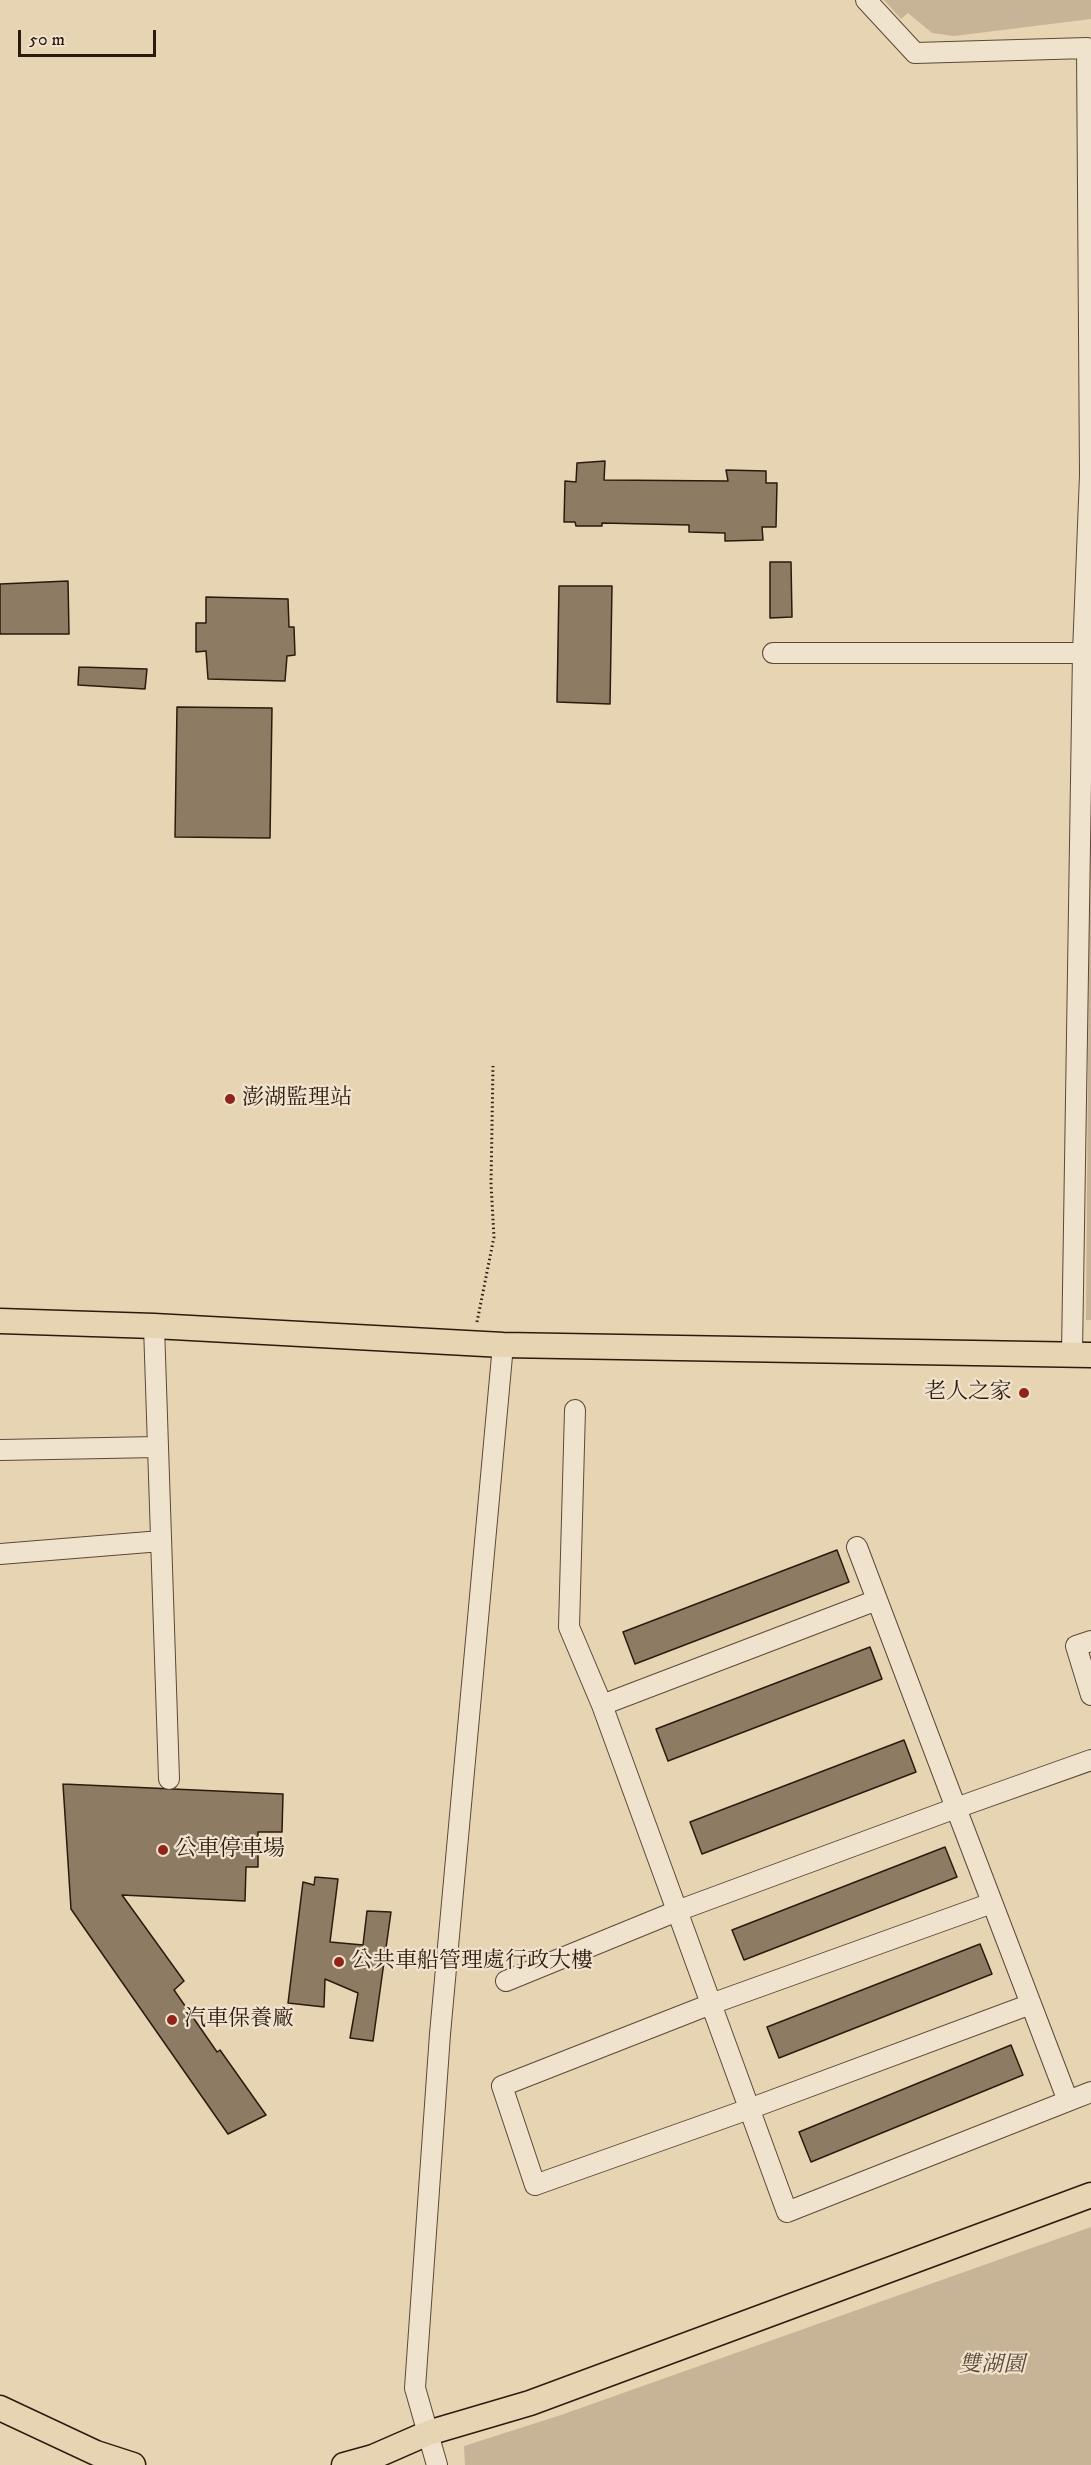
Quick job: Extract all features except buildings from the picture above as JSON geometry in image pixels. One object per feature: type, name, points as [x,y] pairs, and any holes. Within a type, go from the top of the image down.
[{"type":"main road","points":[[0,1321],[154,1326],[503,1345],[1081,1354]]},
{"type":"main road","points":[[344,2465],[373,2457],[428,2433],[530,2403],[1091,2195]]},
{"type":"main road","points":[[0,2408],[96,2453],[133,2465]]},
{"type":"street","points":[[866,0],[915,53],[1087,48],[1090,476],[1083,653],[1081,1354]]},
{"type":"street","points":[[773,653],[1083,653]]},
{"type":"street","points":[[154,1326],[170,1779]]},
{"type":"street","points":[[437,2465],[415,2388],[440,2034],[503,1345]]},
{"type":"street","points":[[575,1410],[569,1627],[602,1705],[787,2212],[1091,2092]]},
{"type":"street","points":[[0,1450],[157,1447]]},
{"type":"street","points":[[0,1554],[161,1541]]},
{"type":"street","points":[[857,1547],[1068,2101]]},
{"type":"street","points":[[602,1705],[877,1600]]},
{"type":"street","points":[[1091,1641],[1076,1646],[1091,1695]]},
{"type":"street","points":[[506,1981],[677,1911],[1091,1760]]},
{"type":"street","points":[[992,1903],[711,2004],[502,2086],[535,2185],[749,2109],[1031,2004]]},
{"type":"path","points":[[473,1344],[494,1237],[491,1184],[493,1065]]},
{"type":"green space","points":[[884,0],[1091,0],[1091,19],[954,36],[932,33],[908,13],[901,19]]},
{"type":"green space","points":[[1091,673],[1091,1320],[1086,1320]]},
{"type":"green space","name":"雙湖園","points":[[1091,2227],[1091,2465],[465,2465],[464,2446],[561,2415]]},
{"type":"place","name":"澎湖監理站","points":[[230,1099]]},
{"type":"place","name":"老人之家","points":[[1024,1393]]},
{"type":"place","name":"公車停車場","points":[[163,1850]]},
{"type":"place","name":"公共車船管理處行政大樓","points":[[339,1962]]},
{"type":"place","name":"汽車保養廠","points":[[172,2020]]}]
